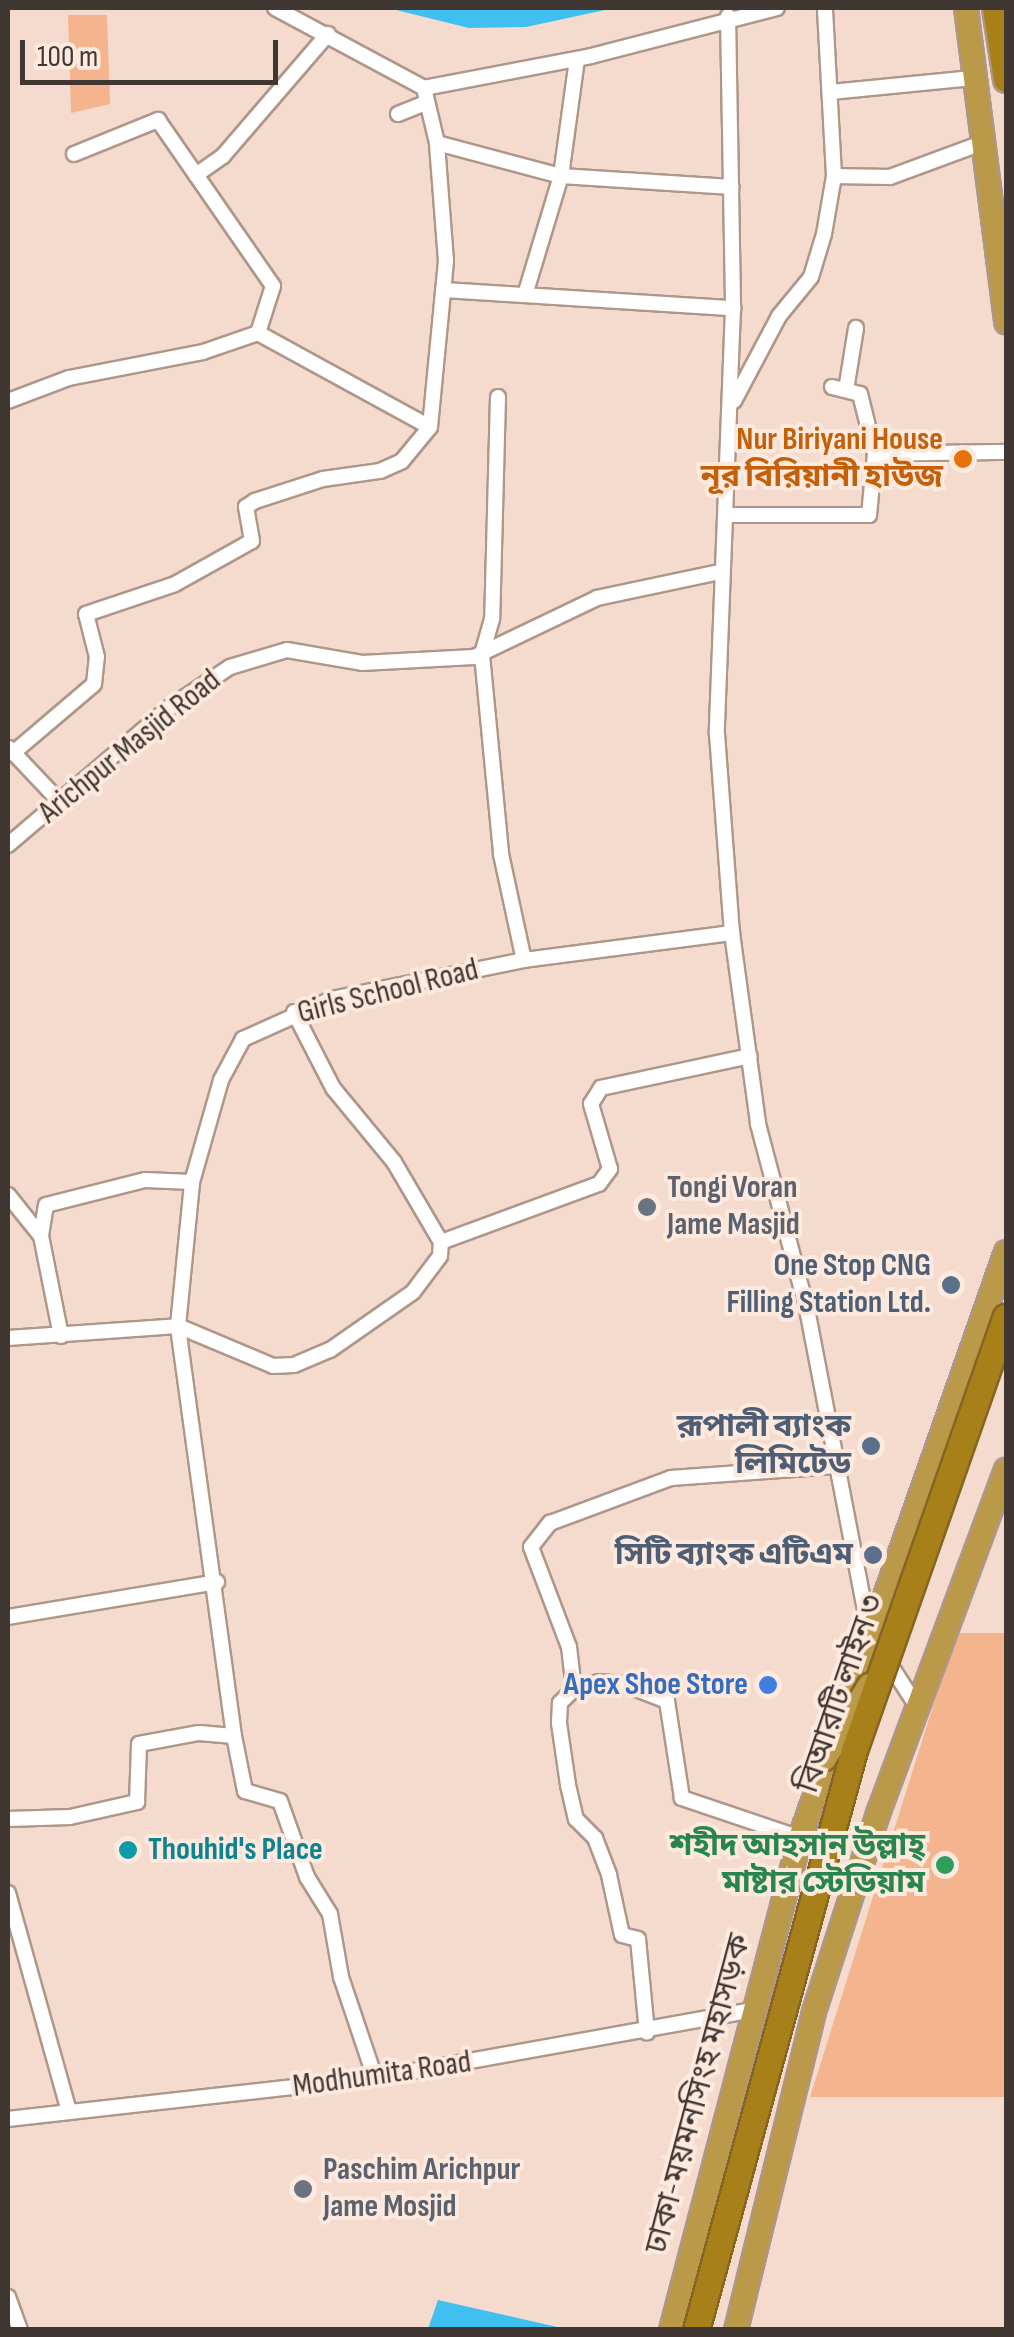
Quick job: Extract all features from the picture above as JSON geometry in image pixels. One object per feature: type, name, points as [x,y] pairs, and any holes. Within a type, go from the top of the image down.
[{"type":"highway","points":[[966,8],[979,144],[1006,322]]},
{"type":"highway","points":[[995,8],[1006,78]]},
{"type":"highway","points":[[881,1640],[1006,1252]]},
{"type":"highway","name":"বিআরটি লাইন ৩","points":[[696,2330],[881,1640],[1006,1318]]},
{"type":"highway","points":[[736,2330],[814,2012],[918,1708],[1006,1470]]},
{"type":"highway","name":"ঢাকা-ময়মনসিংহ মহাসড়ক","points":[[672,2330],[800,1838],[825,1759],[881,1640]]},
{"type":"street","points":[[60,802],[10,750],[94,684],[97,657],[86,614],[175,584],[252,541],[246,508],[254,501],[380,471],[402,461],[430,426],[443,290],[438,143],[426,95],[328,34],[275,8]]},
{"type":"street","points":[[398,114],[426,95],[576,59],[728,16],[777,8]]},
{"type":"street","points":[[732,407],[779,316],[810,278],[834,176],[826,8]]},
{"type":"street","points":[[728,16],[732,407],[719,572],[717,734],[732,933],[758,1124],[807,1308],[836,1466],[881,1640],[918,1708]]},
{"type":"street","points":[[196,175],[224,156],[328,34]]},
{"type":"street","points":[[525,295],[561,176],[576,59]]},
{"type":"street","points":[[830,92],[973,78]]},
{"type":"street","points":[[74,154],[158,120],[273,286],[258,334]]},
{"type":"street","points":[[438,143],[561,176],[732,186]]},
{"type":"street","points":[[834,176],[890,176],[979,144]]},
{"type":"street","points":[[443,290],[733,308]]},
{"type":"street","points":[[724,515],[869,515],[875,454],[860,394],[839,388],[856,328]]},
{"type":"street","points":[[8,401],[68,378],[203,352],[258,334],[430,426]]},
{"type":"street","points":[[498,397],[492,620],[482,655],[501,854],[524,960]]},
{"type":"street","points":[[875,454],[1006,452]]},
{"type":"street","name":"Arichpur Masjid Road","points":[[8,845],[170,707],[230,667],[287,650],[362,663],[448,662],[482,655],[598,598],[719,572]]},
{"type":"street","name":"Girls School Road","points":[[374,2078],[341,1977],[330,1914],[306,1877],[280,1800],[245,1791],[234,1736],[217,1582],[192,1463],[178,1326],[192,1182],[221,1080],[243,1039],[294,1012],[524,960],[732,933]]},
{"type":"street","points":[[8,1338],[178,1326],[272,1366],[294,1365],[330,1350],[413,1292],[440,1256],[441,1242],[394,1162],[333,1088],[294,1012]]},
{"type":"street","points":[[441,1242],[599,1184],[610,1169],[591,1104],[602,1088],[750,1056]]},
{"type":"street","points":[[61,1336],[40,1236],[46,1206],[145,1180],[192,1182]]},
{"type":"street","points":[[8,1195],[40,1236]]},
{"type":"street","points":[[574,1689],[570,1648],[531,1547],[542,1530],[610,1497],[672,1478],[836,1466]]},
{"type":"street","points":[[8,1617],[217,1582]]},
{"type":"street","points":[[648,2033],[638,1939],[622,1935],[609,1875],[595,1838],[576,1820],[558,1722],[560,1703],[574,1689],[624,1684],[666,1701],[682,1798],[800,1838]]},
{"type":"street","points":[[8,1820],[70,1816],[137,1802],[139,1744],[199,1733],[234,1736]]},
{"type":"street","points":[[8,1893],[68,2112]]},
{"type":"street","name":"Modhumita Road","points":[[8,2119],[374,2078],[648,2033],[753,2010]]},
{"type":"street","points":[[8,2297],[20,2330]]},
{"type":"shaded area","points":[[68,15],[107,15],[110,104],[71,113]]},
{"type":"shaded area","name":"শহীদ আহসান উল্লাহ্‌ মাষ্টার স্টেডিয়াম","points":[[956,1633],[1006,1633],[1006,2097],[810,2097]]},
{"type":"water","points":[[388,8],[614,8],[526,27],[469,28]]},
{"type":"water","points":[[438,2300],[566,2329],[428,2329]]},
{"type":"place","name":"Nur Biriyani House নূর বিরিয়ানী হাউজ","points":[[963,459]]},
{"type":"place","name":"Tongi Voran Jame Masjid","points":[[647,1207]]},
{"type":"place","name":"One Stop CNG Filling Station Ltd.","points":[[951,1285]]},
{"type":"place","name":"রূপালী ব্যাংক লিমিটেড","points":[[871,1446]]},
{"type":"place","name":"সিটি ব্যাংক এটিএম","points":[[873,1555]]},
{"type":"place","name":"Apex Shoe Store","points":[[768,1685]]},
{"type":"place","name":"Thouhid's Place","points":[[128,1850]]},
{"type":"place","name":"শহীদ আহসান উল্লাহ্‌ মাষ্টার স্টেডিয়াম","points":[[945,1865]]},
{"type":"place","name":"Paschim Arichpur Jame Mosjid","points":[[303,2189]]}]
